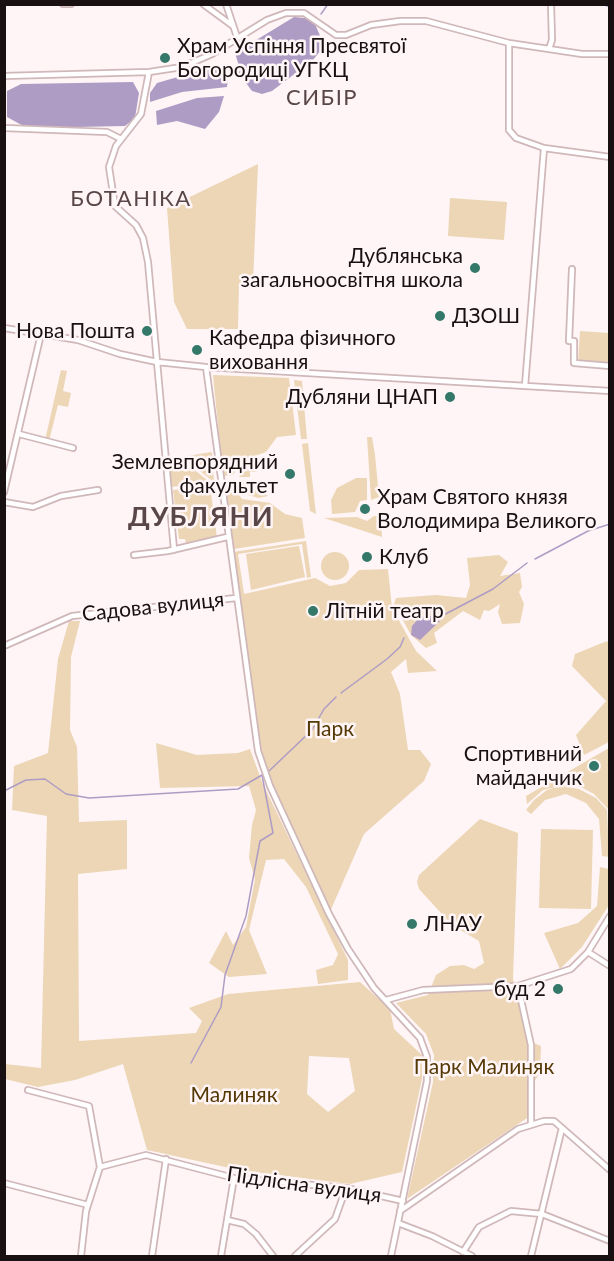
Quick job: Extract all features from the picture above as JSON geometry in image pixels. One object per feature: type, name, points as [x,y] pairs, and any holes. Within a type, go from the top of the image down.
[{"type":"street","points":[[63,4],[71,4]]},
{"type":"street","points":[[203,4],[233,26]]},
{"type":"street","points":[[226,4],[237,38]]},
{"type":"street","points":[[549,49],[552,40],[551,4]]},
{"type":"street","points":[[4,76],[149,72],[182,67],[212,54],[267,20],[286,13],[304,13],[336,35],[346,35],[371,25],[400,21],[426,21],[509,43],[582,54],[609,54]]},
{"type":"street","points":[[509,43],[509,130],[516,138],[544,148],[609,157]]},
{"type":"street","points":[[149,72],[141,114],[121,139],[110,159],[111,190],[115,206],[136,225],[143,238],[148,262],[174,550]]},
{"type":"street","points":[[4,128],[107,132],[121,139]]},
{"type":"street","points":[[525,386],[544,148]]},
{"type":"street","points":[[572,269],[569,341],[574,341],[574,363],[609,366]]},
{"type":"street","points":[[4,328],[78,340],[120,354],[157,362],[206,367],[609,391]]},
{"type":"street","points":[[4,492],[20,434],[41,334]]},
{"type":"street","points":[[206,367],[227,537],[258,751],[270,786],[329,914],[360,970],[420,1038],[427,1057],[427,1081],[391,1257]]},
{"type":"street","points":[[20,434],[72,448]]},
{"type":"street","points":[[4,502],[33,507],[61,496],[98,490]]},
{"type":"street","points":[[134,555],[174,550],[227,537]]},
{"type":"street","name":"Садова вулиця","points":[[4,646],[72,616],[236,598]]},
{"type":"street","points":[[386,1000],[423,990],[518,986],[571,969],[588,952],[609,919]]},
{"type":"street","points":[[588,952],[609,966]]},
{"type":"street","points":[[518,986],[531,1045],[531,1125]]},
{"type":"street","points":[[28,1090],[88,1106],[100,1167],[88,1205],[81,1257]]},
{"type":"street","points":[[400,1211],[519,1129],[531,1125],[554,1121],[609,1170]]},
{"type":"street","points":[[531,1257],[562,1128]]},
{"type":"street","name":"Підлісна вулиця","points":[[100,1167],[146,1155],[234,1178],[346,1188],[403,1201]]},
{"type":"street","points":[[152,1257],[165,1159]]},
{"type":"street","points":[[221,1257],[234,1178]]},
{"type":"street","points":[[4,1183],[26,1191],[88,1205]]},
{"type":"street","points":[[295,1257],[335,1219],[346,1188]]},
{"type":"street","points":[[463,1252],[479,1227],[511,1211],[542,1214],[609,1241]]},
{"type":"street","points":[[227,1220],[250,1229],[273,1257]]},
{"type":"street","points":[[398,1223],[432,1236],[472,1257]]},
{"type":"green space","points":[[258,164],[253,283],[239,283],[238,329],[187,329],[174,302],[167,208]]},
{"type":"green space","points":[[450,198],[507,202],[504,240],[448,236]]},
{"type":"green space","points":[[580,331],[609,333],[609,365],[578,363]]},
{"type":"green space","points":[[61,370],[67,371],[63,391],[71,393],[68,407],[58,405],[49,441],[45,440]]},
{"type":"green space","points":[[213,375],[289,378],[296,435],[277,437],[266,452],[243,460],[233,475],[223,476]]},
{"type":"green space","points":[[294,380],[302,381],[307,439],[301,439]]},
{"type":"green space","points":[[367,437],[372,437],[379,497],[371,500]]},
{"type":"green space","points":[[308,443],[316,514],[310,511],[302,444]]},
{"type":"green space","points":[[212,453],[214,482],[182,457]]},
{"type":"green space","points":[[256,458],[264,459],[256,472],[250,472],[250,477],[239,477],[245,464]]},
{"type":"green space","points":[[182,460],[211,483],[170,487],[168,461]]},
{"type":"green space","points":[[356,478],[367,478],[367,500],[360,501],[355,512],[332,514],[331,500],[337,488]]},
{"type":"green space","points":[[251,482],[251,487],[256,487],[268,496],[259,498],[248,495],[239,483]]},
{"type":"green space","points":[[210,486],[217,538],[186,546],[185,539],[179,539],[173,490]]},
{"type":"green space","points":[[233,486],[242,499],[270,503],[285,514],[302,518],[305,538],[234,549],[225,487]]},
{"type":"green space","points":[[374,516],[379,516],[382,537],[324,518],[357,517],[367,521]]},
{"type":"green space","name":"Парк","points":[[306,541],[311,577],[307,578],[302,544],[238,554],[244,594],[315,578],[330,586],[346,583],[359,570],[388,569],[392,608],[416,651],[437,671],[408,673],[406,659],[391,672],[400,694],[408,750],[420,750],[431,764],[424,781],[364,834],[329,914],[270,786],[258,751],[236,596],[240,595],[233,552]]},
{"type":"green space","points":[[299,546],[305,577],[251,590],[246,554]]},
{"type":"green space","points":[[335,552],[345,556],[349,566],[345,576],[335,580],[325,576],[321,566],[325,556]]},
{"type":"green space","points":[[499,555],[508,562],[500,576],[520,573],[522,587],[519,592],[524,604],[520,623],[502,624],[498,612],[500,604],[489,611],[484,610],[480,620],[463,611],[434,633],[437,643],[426,648],[411,635],[394,604],[396,598],[436,595],[466,598],[470,585],[467,558]]},
{"type":"green space","name":"Малиняк","points":[[69,621],[80,621],[71,657],[70,730],[77,747],[79,822],[127,820],[127,869],[78,874],[79,1041],[196,1033],[202,1021],[189,1008],[228,994],[360,982],[390,1009],[394,1029],[422,1055],[422,1079],[402,1172],[350,1184],[239,1170],[147,1150],[123,1064],[75,1080],[38,1087],[5,1079],[5,1064],[41,1068],[47,816],[12,810],[14,766],[48,753],[58,659]],"holes":[[[309,1056],[349,1058],[355,1091],[328,1112],[307,1094]]]},
{"type":"green space","points":[[607,641],[610,646],[609,742],[584,755],[576,735],[606,701],[572,666],[575,654]]},
{"type":"green space","points":[[156,743],[197,755],[238,753],[250,749],[262,782],[348,960],[348,980],[318,984],[316,970],[333,965],[338,954],[306,887],[284,859],[266,860],[249,930],[267,974],[229,977],[209,963],[226,931],[233,945],[246,927],[255,879],[249,858],[256,810],[249,786],[160,788]]},
{"type":"green space","points":[[609,748],[609,810],[594,794],[579,786],[563,786],[579,789],[596,798],[607,810],[609,857],[602,856],[599,819],[586,803],[566,794],[545,800],[531,814],[526,810],[534,800],[547,790],[560,786],[543,790],[527,804],[526,796]]},
{"type":"green space","name":"Парк Малиняк","points":[[480,819],[518,833],[513,979],[529,1041],[541,1046],[540,1072],[532,1086],[533,1114],[407,1199],[433,1082],[434,1055],[426,1034],[396,1003],[428,995],[436,975],[450,966],[464,965],[474,969],[484,963],[479,941],[452,925],[419,889],[417,882],[419,875]]},
{"type":"green space","points":[[541,829],[593,830],[591,909],[539,908]]},
{"type":"green space","points":[[600,867],[609,869],[609,905],[582,947],[560,969],[544,933],[578,923],[597,906]]},
{"type":"shaded area","points":[[294,17],[305,18],[315,24],[321,38],[321,50],[313,60],[272,91],[262,94],[252,91],[243,79],[235,53]]},
{"type":"shaded area","points":[[219,65],[228,76],[227,87],[182,92],[150,102],[150,93],[157,83]]},
{"type":"shaded area","points":[[133,82],[139,93],[135,118],[125,126],[27,128],[7,117],[7,91],[21,84]]},
{"type":"shaded area","points":[[224,96],[219,112],[205,129],[177,121],[157,125],[156,111],[197,98]]},
{"type":"shaded area","points":[[431,616],[440,621],[420,640],[411,635],[412,626],[420,617]]},
{"type":"waterway","points":[[321,14],[328,4]]},
{"type":"waterway","points":[[602,4],[610,7]]},
{"type":"waterway","points":[[228,75],[240,72]]},
{"type":"waterway","points":[[535,559],[588,531],[610,524]]},
{"type":"waterway","points":[[436,619],[493,589],[527,563]]},
{"type":"waterway","points":[[341,693],[387,659],[400,647],[404,638]]},
{"type":"waterway","points":[[269,771],[312,730],[324,709],[336,697]]},
{"type":"waterway","points":[[4,791],[26,780],[45,779],[66,794],[89,798],[238,789],[262,775],[273,833],[260,841],[246,916],[225,975],[221,1007],[191,1063]]},
{"type":"place","name":"Храм Успіння Пресвятої Богородиці УГКЦ","points":[[165,58]]},
{"type":"place","name":"Дублянська загальноосвітня школа","points":[[475,268]]},
{"type":"place","name":"ДЗОШ","points":[[440,316]]},
{"type":"place","name":"Нова Пошта","points":[[147,331]]},
{"type":"place","name":"Кафедра фізичного виховання","points":[[197,350]]},
{"type":"place","name":"Дубляни ЦНАП","points":[[450,397]]},
{"type":"place","name":"Землевпорядний факультет","points":[[290,474]]},
{"type":"place","name":"Храм Святого князя Володимира Великого","points":[[365,509]]},
{"type":"place","name":"Клуб","points":[[367,557]]},
{"type":"place","name":"Літній театр","points":[[313,611]]},
{"type":"place","name":"Спортивний майданчик","points":[[594,766]]},
{"type":"place","name":"ЛНАУ","points":[[412,924]]},
{"type":"place","name":"буд 2","points":[[558,989]]},
{"type":"district","name":"СИБІР","points":[[322,98]]},
{"type":"district","name":"БОТАНІКА","points":[[131,199]]},
{"type":"district","name":"ДУБЛЯНИ","points":[[201,517]]}]
